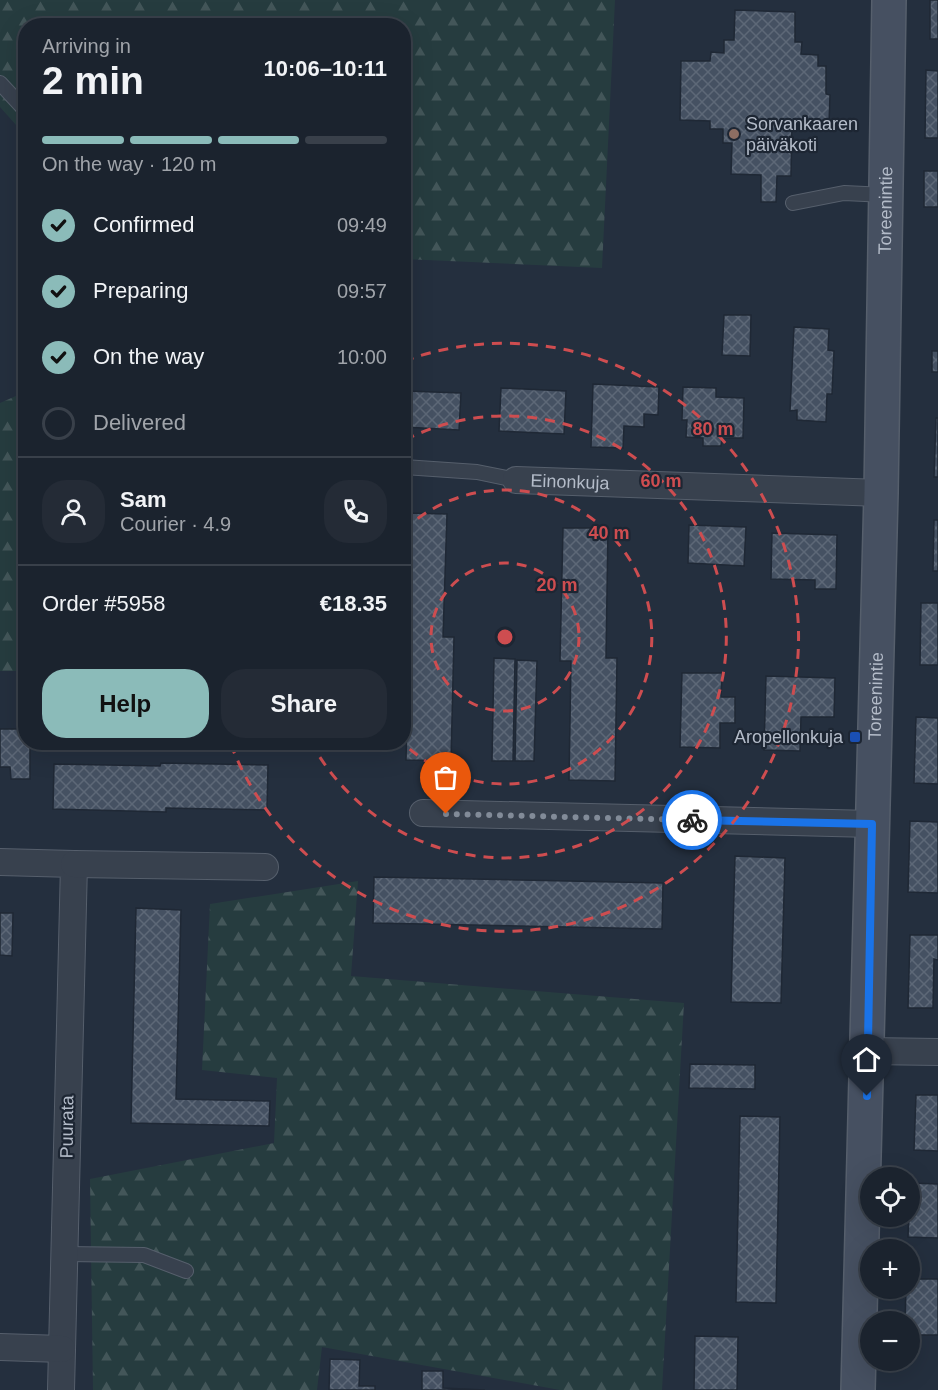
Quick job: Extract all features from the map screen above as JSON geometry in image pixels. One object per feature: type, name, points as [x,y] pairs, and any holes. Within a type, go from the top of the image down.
[{"type":"street","name":"Toreenintie","points":[[858,1390],[881,493],[889,0]]},
{"type":"street","name":"Einonkuja","points":[[516,480],[881,493]]},
{"type":"street","points":[[423,813],[872,824]]},
{"type":"street","points":[[0,862],[265,867]]},
{"type":"street","name":"Puurata","points":[[61,1390],[74,864]]},
{"type":"street","points":[[868,1051],[938,1052]]},
{"type":"street","points":[[0,1347],[62,1349]]},
{"type":"lane","points":[[0,83],[18,102]]},
{"type":"lane","points":[[793,203],[844,193],[886,195]]},
{"type":"lane","name":"Einonkuja","points":[[411,467],[477,472],[516,480]]},
{"type":"lane","points":[[65,1254],[144,1255],[186,1271]]},
{"type":"green space","points":[[0,0],[615,0],[602,268],[411,259],[411,18],[18,18],[18,127],[0,107]]},
{"type":"green space","points":[[18,395],[18,671],[0,671],[0,403]]},
{"type":"green space","points":[[358,881],[351,976],[684,1003],[662,1390],[560,1390],[322,1347],[317,1390],[93,1390],[90,1179],[274,1143],[277,1078],[202,1070],[210,904]]},
{"type":"building","points":[[930,0],[938,0],[938,39],[930,39]]},
{"type":"building","points":[[735,10],[795,12],[795,42],[802,42],[801,54],[818,55],[818,66],[826,66],[826,94],[830,95],[829,124],[792,123],[791,176],[777,176],[776,202],[761,202],[761,175],[731,174],[732,143],[723,143],[723,129],[710,129],[710,121],[680,120],[681,61],[710,61],[711,52],[724,53],[724,40],[734,40]]},
{"type":"building","points":[[926,70],[938,71],[938,138],[925,138]]},
{"type":"building","points":[[924,171],[938,171],[938,207],[924,207]]},
{"type":"building","points":[[724,315],[751,315],[750,356],[722,355]]},
{"type":"building","points":[[794,327],[829,329],[828,350],[834,351],[832,394],[827,394],[826,422],[797,420],[797,410],[790,411]]},
{"type":"building","points":[[932,351],[938,351],[938,372],[932,372]]},
{"type":"building","points":[[593,384],[659,387],[658,415],[644,414],[644,427],[624,426],[623,448],[591,447]]},
{"type":"building","points":[[683,387],[716,388],[716,397],[744,398],[743,438],[722,438],[721,446],[703,446],[703,438],[686,437],[687,420],[682,420]]},
{"type":"building","points":[[501,388],[566,391],[564,434],[499,431]]},
{"type":"building","points":[[411,391],[461,393],[459,430],[411,427]]},
{"type":"building","points":[[936,418],[938,418],[938,477],[934,477]]},
{"type":"building","points":[[411,513],[447,514],[443,637],[454,637],[451,761],[406,760],[406,750],[411,750]]},
{"type":"building","points":[[934,520],[938,520],[938,571],[933,571]]},
{"type":"building","points":[[689,525],[746,527],[744,566],[688,563]]},
{"type":"building","points":[[563,528],[608,528],[606,658],[617,658],[615,781],[569,780],[571,661],[560,661]]},
{"type":"building","points":[[772,533],[837,535],[836,589],[815,589],[815,580],[771,579]]},
{"type":"building","points":[[921,603],[938,603],[938,665],[920,665]]},
{"type":"building","points":[[494,658],[515,659],[513,761],[492,761]]},
{"type":"building","points":[[517,660],[537,661],[534,761],[515,761]]},
{"type":"building","points":[[682,673],[722,673],[721,697],[735,697],[735,723],[720,723],[720,748],[680,747]]},
{"type":"building","points":[[766,676],[835,678],[834,717],[801,717],[800,751],[764,750]]},
{"type":"building","points":[[916,717],[938,718],[938,784],[914,783]]},
{"type":"building","points":[[0,729],[18,729],[18,750],[30,750],[30,779],[11,779],[10,767],[0,767]]},
{"type":"building","points":[[161,763],[268,765],[267,810],[166,808],[166,812],[53,809],[54,764],[160,766]]},
{"type":"building","points":[[910,821],[938,822],[938,893],[908,892]]},
{"type":"building","points":[[735,856],[785,858],[781,1003],[731,1002]]},
{"type":"building","points":[[374,877],[663,883],[662,929],[373,923]]},
{"type":"building","points":[[136,908],[181,910],[176,1099],[270,1101],[269,1126],[131,1123]]},
{"type":"building","points":[[0,913],[13,913],[12,956],[0,955]]},
{"type":"building","points":[[910,935],[938,935],[938,960],[934,959],[933,1008],[908,1008]]},
{"type":"building","points":[[690,1064],[755,1065],[755,1089],[689,1088]]},
{"type":"building","points":[[916,1095],[938,1095],[938,1151],[914,1150]]},
{"type":"building","points":[[740,1116],[780,1117],[776,1303],[736,1302]]},
{"type":"building","points":[[920,1183],[938,1184],[938,1238],[908,1237],[908,1227],[920,1227]]},
{"type":"building","points":[[920,1279],[938,1279],[938,1335],[920,1335],[920,1311],[905,1311],[906,1299],[920,1299]]},
{"type":"building","points":[[695,1336],[738,1337],[737,1390],[694,1390]]},
{"type":"building","points":[[330,1359],[360,1360],[359,1386],[375,1386],[375,1390],[329,1390]]},
{"type":"building","points":[[422,1371],[443,1371],[443,1388],[485,1390],[422,1390]]},
{"type":"way so far","points":[[446,814],[692,820]]},
{"type":"place","name":"Sorvankaaren päiväkoti","points":[[734,134]]},
{"type":"place","name":"Aropellonkuja","points":[[855,737]]},
{"type":"route","points":[[692,820],[872,824],[867,1096]]}]
